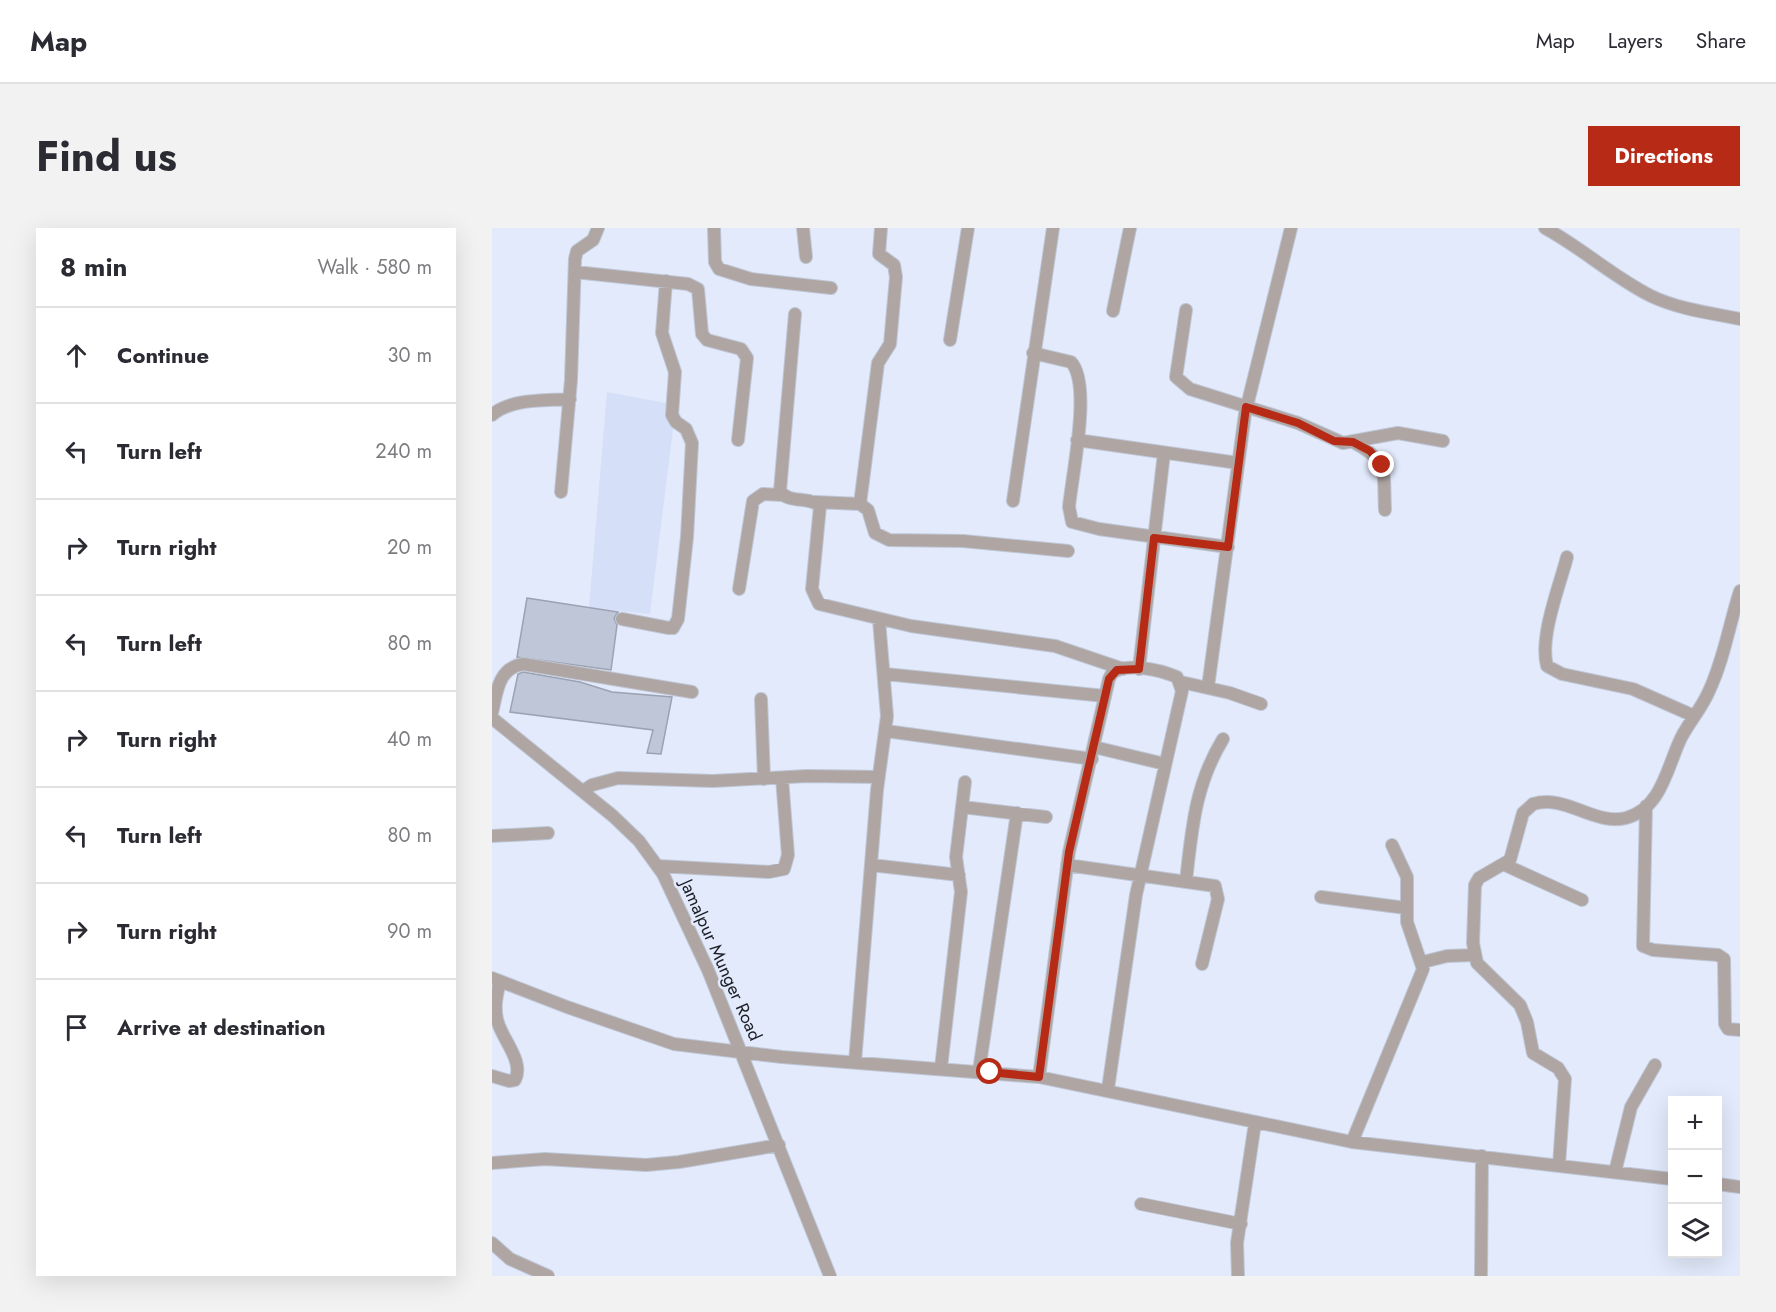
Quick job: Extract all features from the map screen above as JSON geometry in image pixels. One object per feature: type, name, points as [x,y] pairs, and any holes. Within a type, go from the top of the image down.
[{"type":"street","points":[[561,492],[570,399],[577,251],[593,240],[598,228]]},
{"type":"street","points":[[714,228],[715,262],[719,269],[751,279],[831,288]]},
{"type":"street","points":[[803,228],[806,257]]},
{"type":"street","points":[[860,504],[878,363],[890,344],[896,277],[894,265],[879,254],[881,228]]},
{"type":"street","points":[[950,340],[968,228]]},
{"type":"street","points":[[1013,501],[1053,228]]},
{"type":"street","points":[[1113,310],[1130,228]]},
{"type":"street","points":[[1208,687],[1246,407],[1291,228]]},
{"type":"street","points":[[1545,228],[1651,296],[1684,308],[1740,319]]},
{"type":"street","points":[[575,272],[688,284],[698,289],[700,326],[706,340],[745,352],[748,367],[738,440]]},
{"type":"street","points":[[621,619],[673,628],[678,619],[687,537],[692,443],[686,429],[676,422],[672,415],[675,372],[662,333],[666,282]]},
{"type":"street","points":[[1186,310],[1176,376],[1190,389],[1298,423],[1334,441],[1353,442],[1398,433],[1443,441]]},
{"type":"street","points":[[782,495],[781,468],[795,314]]},
{"type":"street","points":[[1033,353],[1071,362],[1080,375],[1082,391],[1069,507],[1072,522],[1154,538],[1228,547]]},
{"type":"street","points":[[492,415],[506,406],[570,399]]},
{"type":"street","points":[[1077,440],[1238,463]]},
{"type":"street","points":[[1353,442],[1370,451],[1382,465],[1385,510]]},
{"type":"street","points":[[1139,669],[1164,453]]},
{"type":"street","points":[[739,590],[753,501],[763,494],[782,495],[815,502],[860,504],[868,510],[875,533],[881,538],[996,543],[1068,552]]},
{"type":"street","points":[[815,502],[821,512],[813,572],[815,599],[826,607],[879,620],[1032,641],[1072,650],[1123,669]]},
{"type":"street","points":[[1567,557],[1549,627],[1546,646],[1547,666],[1562,674],[1633,689],[1694,716]]},
{"type":"street","points":[[1559,1165],[1565,1079],[1558,1068],[1533,1053],[1527,1022],[1520,1005],[1482,970],[1474,955],[1475,885],[1486,873],[1505,865],[1513,853],[1523,813],[1533,804],[1556,803],[1619,819],[1635,814],[1659,792],[1681,738],[1709,692],[1740,591]]},
{"type":"street","points":[[855,1062],[879,777],[886,731],[885,674],[879,620]]},
{"type":"street","points":[[492,713],[501,677],[506,669],[523,664],[692,692]]},
{"type":"street","points":[[1039,1077],[1067,865],[1112,673],[1123,669],[1139,669],[1167,673],[1177,677],[1181,682],[1208,687],[1261,704]]},
{"type":"street","points":[[885,674],[1105,696]]},
{"type":"street","points":[[1108,1089],[1140,875],[1180,700],[1181,682]]},
{"type":"street","points":[[761,699],[764,779]]},
{"type":"street","name":"Jamalpur Munger Road","points":[[492,718],[583,791],[639,841],[658,866],[700,951],[830,1276]]},
{"type":"street","points":[[886,731],[1093,753],[1165,764]]},
{"type":"street","points":[[1186,881],[1195,813],[1205,772],[1223,739]]},
{"type":"street","points":[[583,791],[592,785],[618,778],[712,781],[879,777]]},
{"type":"street","points":[[658,866],[769,872],[784,868],[788,855],[782,778]]},
{"type":"street","points":[[941,1068],[961,892],[956,857],[965,782]]},
{"type":"street","points":[[1646,806],[1643,946],[1653,950],[1718,955],[1724,959],[1725,1024],[1728,1029],[1740,1030]]},
{"type":"street","points":[[962,807],[1046,817]]},
{"type":"street","points":[[979,1071],[1017,813]]},
{"type":"street","points":[[492,836],[548,833]]},
{"type":"street","points":[[1352,1142],[1422,976],[1423,962],[1410,933],[1406,908],[1407,877],[1392,845]]},
{"type":"street","points":[[871,865],[959,874]]},
{"type":"street","points":[[1067,865],[1215,886],[1218,892],[1202,964]]},
{"type":"street","points":[[1505,865],[1582,900]]},
{"type":"street","points":[[1321,897],[1406,908]]},
{"type":"street","points":[[1423,962],[1448,956],[1474,955]]},
{"type":"street","points":[[492,1076],[509,1081],[515,1080],[517,1076],[515,1059],[497,1020],[496,980],[674,1044],[742,1052],[1039,1077],[1108,1089],[1255,1123],[1352,1142],[1668,1179]]},
{"type":"street","points":[[1615,1172],[1631,1107],[1655,1065]]},
{"type":"street","points":[[1238,1276],[1237,1243],[1255,1123]]},
{"type":"street","points":[[492,1162],[545,1159],[663,1164],[778,1145]]},
{"type":"street","points":[[1481,1276],[1482,1156]]},
{"type":"street","points":[[1722,1185],[1740,1187]]},
{"type":"street","points":[[1141,1203],[1240,1224]]},
{"type":"street","points":[[492,1243],[510,1259],[548,1276]]},
{"type":"shaded area","points":[[607,392],[676,405],[650,614],[589,608]]},
{"type":"building","points":[[527,598],[618,612],[614,618],[617,625],[611,670],[517,657]]},
{"type":"building","points":[[523,672],[580,682],[612,692],[672,697],[661,754],[647,753],[653,730],[510,712],[518,674]]},
{"type":"route","points":[[990,1072],[1039,1077],[1069,852],[1109,679],[1117,670],[1139,669],[1154,538],[1228,547],[1246,407],[1298,423],[1334,441],[1353,442],[1370,451],[1382,465]]}]
